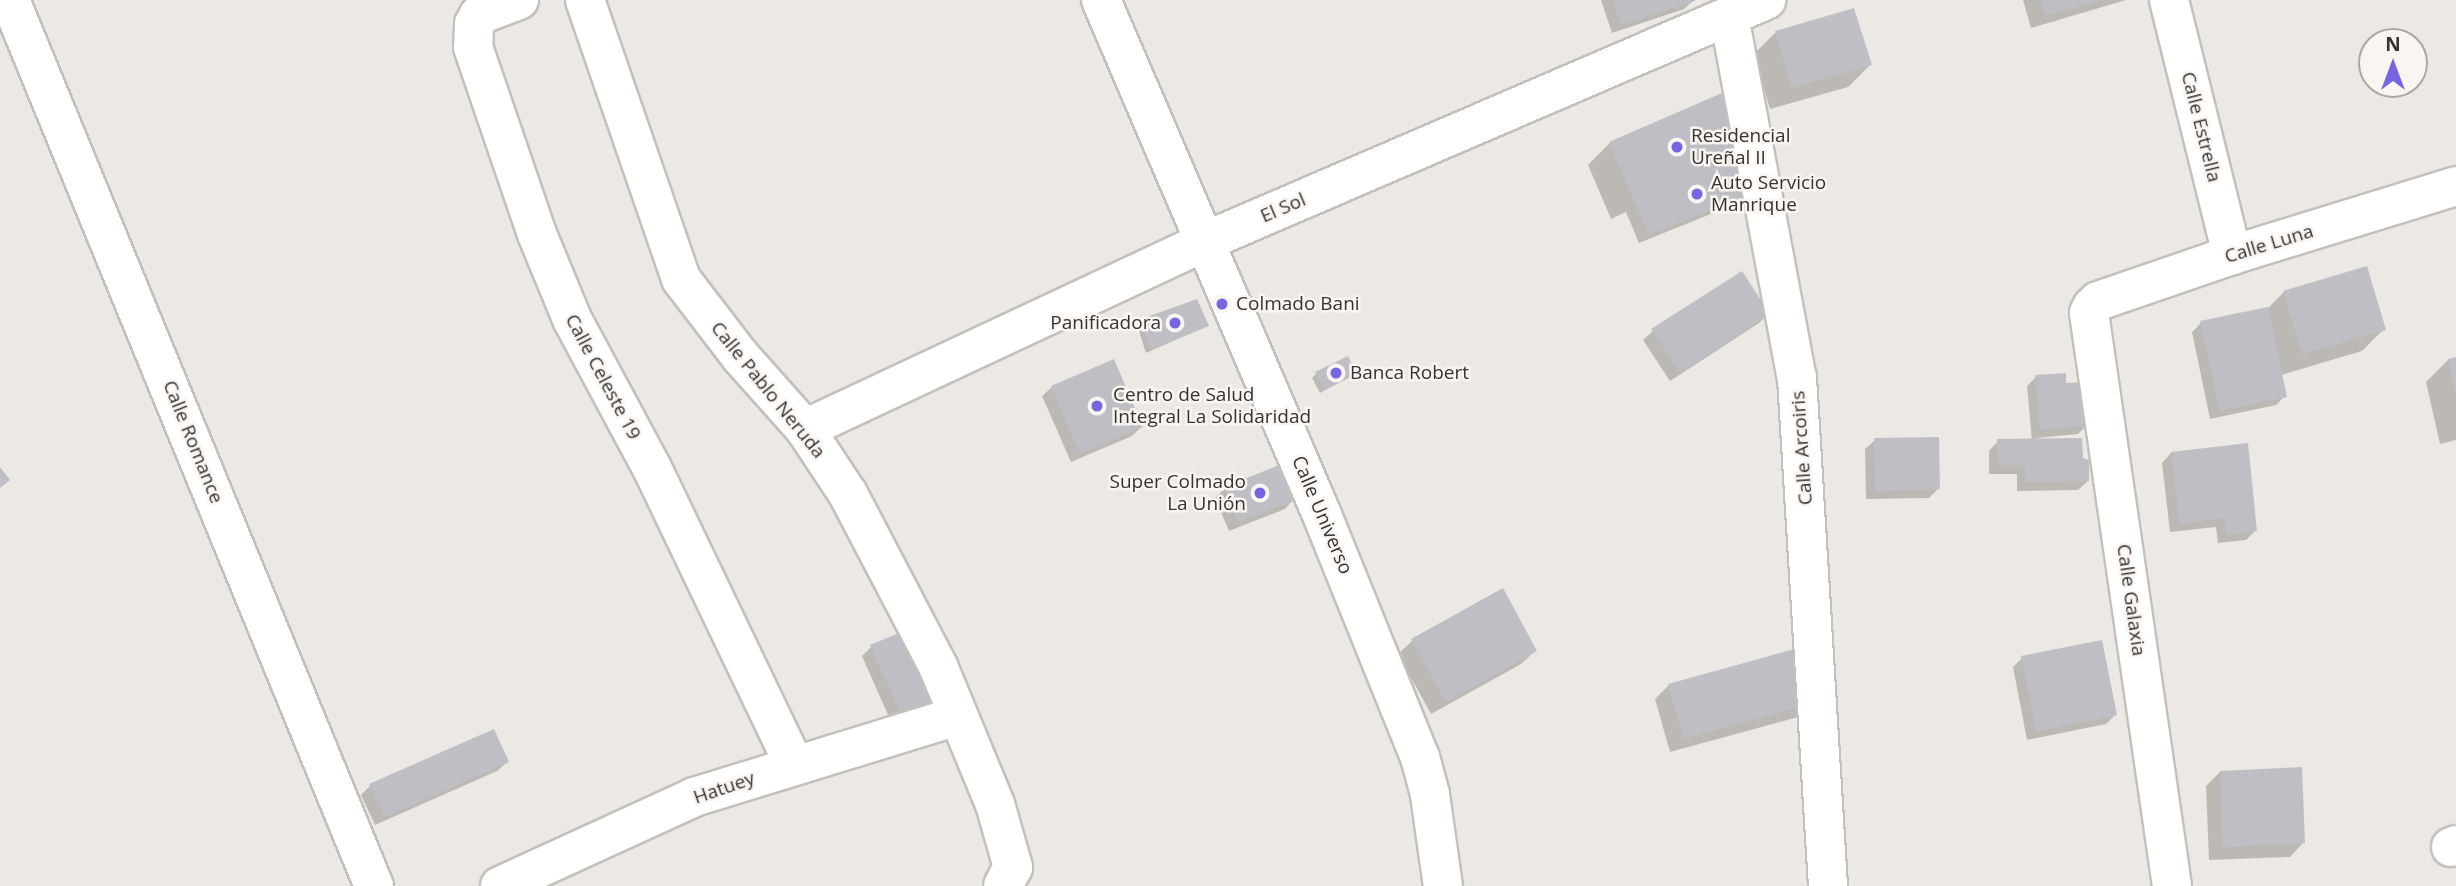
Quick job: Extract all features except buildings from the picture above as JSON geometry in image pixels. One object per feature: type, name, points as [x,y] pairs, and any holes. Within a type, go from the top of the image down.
[{"type":"street","name":"Calle Romance","points":[[10,0],[374,886]]},
{"type":"street","name":"Calle Celeste 19","points":[[519,0],[479,15],[474,24],[473,47],[532,222],[572,319],[658,480],[794,764]]},
{"type":"street","name":"Calle Pablo Neruda","points":[[585,0],[681,279],[740,356],[805,429],[860,518],[937,666],[995,804],[1013,867],[1003,886]]},
{"type":"street","name":"Calle Universo","points":[[1101,0],[1322,515],[1420,757],[1432,808],[1443,886]]},
{"type":"street","name":"El Sol","points":[[805,429],[1206,241],[1717,13],[1766,0]]},
{"type":"street","name":"Calle Estrella","points":[[2169,0],[2232,255]]},
{"type":"street","name":"Calle Arcoiris","points":[[1717,13],[1797,377],[1828,886]]},
{"type":"street","name":"Calle Luna","points":[[2090,313],[2098,300],[2232,255],[2456,186]]},
{"type":"street","name":"Calle Galaxia","points":[[2090,313],[2172,886]]},
{"type":"street","name":"Hatuey","points":[[500,886],[694,797],[794,764],[957,716]]},
{"type":"place","name":"Residencial Ureñal II","points":[[1677,147]]},
{"type":"place","name":"Auto Servicio Manrique","points":[[1697,194]]},
{"type":"place","name":"Colmado Bani","points":[[1222,304]]},
{"type":"place","name":"Panificadora","points":[[1175,323]]},
{"type":"place","name":"Banca Robert","points":[[1336,373]]},
{"type":"place","name":"Centro de Salud Integral La Solidaridad","points":[[1097,406]]},
{"type":"place","name":"Super Colmado La Unión","points":[[1260,493]]}]
